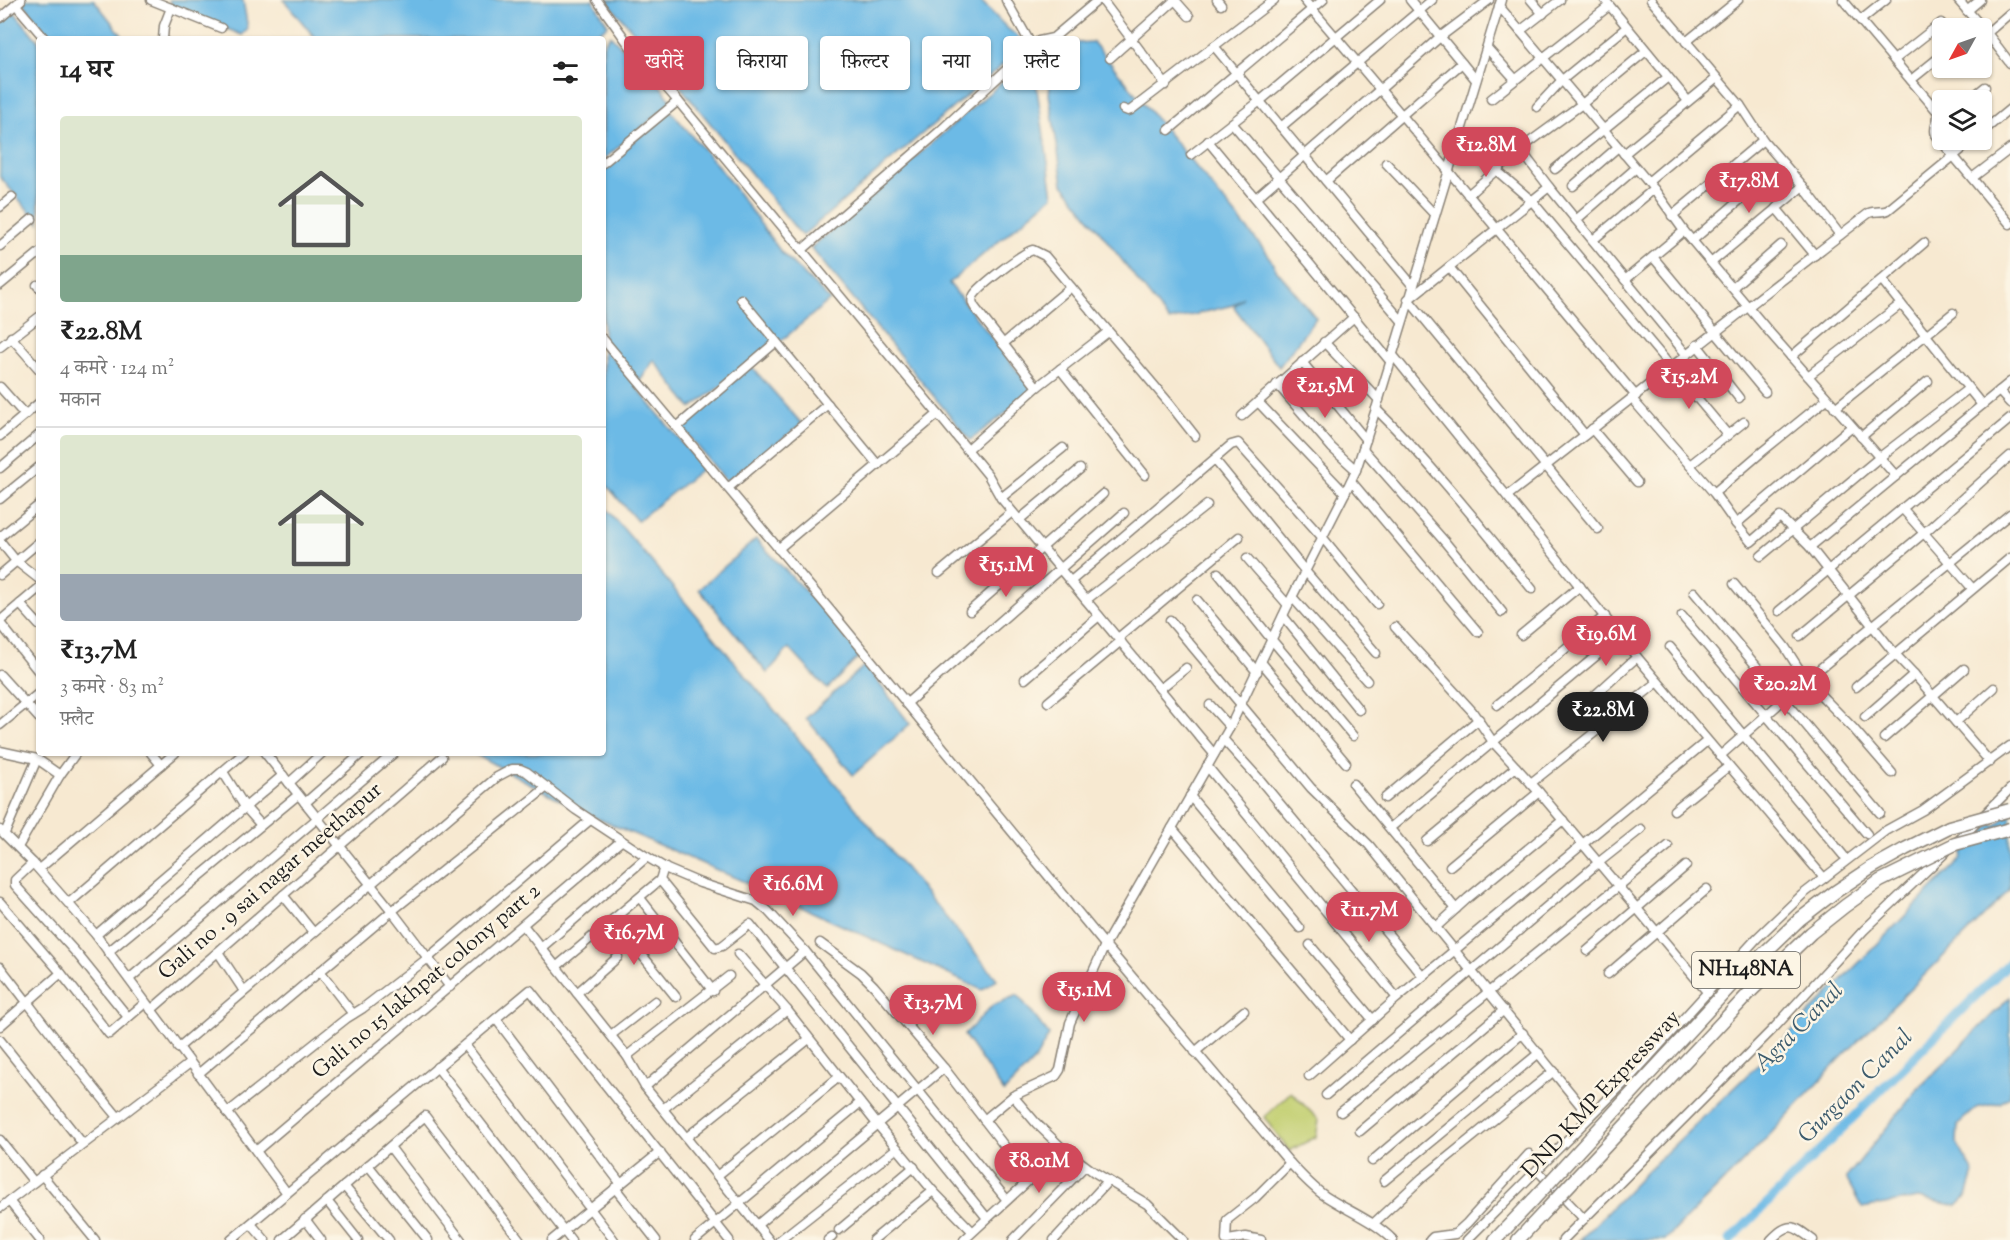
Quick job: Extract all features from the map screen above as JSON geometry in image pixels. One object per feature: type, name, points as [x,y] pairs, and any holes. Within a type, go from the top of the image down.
[{"type":"highway","name":"DND KMP Expressway","points":[[1495,1240],[1737,979],[1800,919],[1844,886],[1905,849],[1949,827],[2010,810]]},
{"type":"highway","name":"DND KMP Expressway","points":[[1518,1240],[1744,998],[1811,933],[1880,881],[1955,844],[2010,828]]},
{"type":"street","points":[[151,0],[221,28]]},
{"type":"street","points":[[597,0],[630,46],[678,100],[938,414],[988,475],[1012,512],[1214,754]]},
{"type":"street","points":[[1006,0],[1031,36]]},
{"type":"street","points":[[1055,36],[1100,0],[1166,85]]},
{"type":"street","points":[[1110,58],[1175,0],[1189,16]]},
{"type":"street","points":[[1123,109],[1131,110],[1166,85],[1274,0]]},
{"type":"street","points":[[1304,0],[1403,115],[1714,493],[1751,542],[1780,518],[1792,529],[1829,570],[1871,626],[1990,762]]},
{"type":"street","points":[[1168,130],[1323,0]]},
{"type":"street","points":[[1191,155],[1260,101],[1380,0]]},
{"type":"street","points":[[1410,0],[1476,80]]},
{"type":"street","points":[[1281,127],[1431,0]]},
{"type":"street","points":[[1531,0],[1543,14]]},
{"type":"street","points":[[1521,31],[1560,0]]},
{"type":"street","points":[[1651,0],[1740,105],[1763,140],[1803,186],[1840,235]]},
{"type":"street","points":[[1844,0],[1932,106]]},
{"type":"street","points":[[1861,20],[1886,0]]},
{"type":"street","points":[[1958,0],[1972,18]]},
{"type":"street","points":[[1967,11],[1980,0]]},
{"type":"street","points":[[1256,198],[1440,37],[1485,1]]},
{"type":"street","points":[[1686,42],[1735,1]]},
{"type":"street","points":[[0,18],[19,2],[43,36]]},
{"type":"street","points":[[1500,3],[1651,185],[1684,231],[1851,427],[1896,476]]},
{"type":"street","points":[[984,1120],[1012,1096],[1056,1076],[1060,1070],[1070,1023],[1105,945],[1230,727],[1356,470],[1378,405],[1408,299],[1500,3]]},
{"type":"street","points":[[1491,99],[1607,3],[1688,101]]},
{"type":"street","points":[[163,36],[164,26],[171,8]]},
{"type":"street","points":[[1992,29],[2010,13]]},
{"type":"street","points":[[1538,106],[1562,80],[1627,27]]},
{"type":"street","points":[[1894,60],[1932,30]]},
{"type":"street","points":[[1992,39],[2009,61]]},
{"type":"street","points":[[1214,46],[1413,286]]},
{"type":"street","points":[[1487,48],[1515,79]]},
{"type":"street","points":[[1468,195],[1520,149],[1582,104],[1646,51]]},
{"type":"street","points":[[1326,181],[1462,63]]},
{"type":"street","points":[[1911,80],[1932,63]]},
{"type":"street","points":[[802,250],[1003,74]]},
{"type":"street","points":[[1555,169],[1668,76]]},
{"type":"street","points":[[1573,186],[1717,78]]},
{"type":"street","points":[[1981,90],[1985,87]]},
{"type":"street","points":[[606,160],[678,100]]},
{"type":"street","points":[[1593,240],[1740,105]]},
{"type":"street","points":[[1992,124],[2010,109]]},
{"type":"street","points":[[1232,123],[1402,321]]},
{"type":"street","points":[[1459,134],[1532,201],[1728,435]]},
{"type":"street","points":[[1672,216],[1763,140]]},
{"type":"street","points":[[1208,141],[1507,496],[1707,741],[1824,878]]},
{"type":"street","points":[[1520,149],[1686,354]]},
{"type":"street","points":[[1972,178],[2010,149]]},
{"type":"street","points":[[1949,150],[2010,224]]},
{"type":"street","points":[[1507,496],[1840,235],[1869,213],[1876,210],[1884,212],[1888,210],[1961,150]]},
{"type":"street","points":[[1386,163],[1435,215]]},
{"type":"street","points":[[1693,240],[1783,163]]},
{"type":"street","points":[[1576,220],[1636,168]]},
{"type":"street","points":[[1712,262],[1803,186]]},
{"type":"street","points":[[1408,299],[1549,187]]},
{"type":"street","points":[[0,207],[12,197]]},
{"type":"street","points":[[1776,208],[1815,255]]},
{"type":"street","points":[[0,246],[32,219]]},
{"type":"street","points":[[1625,280],[1684,231]]},
{"type":"street","points":[[1791,357],[1924,243]]},
{"type":"street","points":[[1733,287],[1781,245]]},
{"type":"street","points":[[1037,387],[973,304],[974,296],[982,287],[1021,255],[1033,250],[1045,256],[1195,436]]},
{"type":"street","points":[[0,285],[36,255]]},
{"type":"street","points":[[1653,257],[1766,392]]},
{"type":"street","points":[[1449,267],[1589,432],[1637,482]]},
{"type":"street","points":[[1882,280],[1982,405]]},
{"type":"street","points":[[1004,344],[1071,287]]},
{"type":"street","points":[[741,299],[878,465]]},
{"type":"street","points":[[1408,299],[1598,529]]},
{"type":"street","points":[[1808,376],[1901,304]]},
{"type":"street","points":[[1835,408],[1953,313]]},
{"type":"street","points":[[1242,416],[1354,317]]},
{"type":"street","points":[[0,347],[36,319]]},
{"type":"street","points":[[967,450],[1037,387],[1108,332]]},
{"type":"street","points":[[11,337],[36,366]]},
{"type":"street","points":[[677,427],[776,342]]},
{"type":"street","points":[[1324,342],[1475,517],[1532,589]]},
{"type":"street","points":[[606,343],[1105,945],[1290,1163],[1312,1186],[1374,1223],[1393,1240]]},
{"type":"street","points":[[1697,345],[1740,398]]},
{"type":"street","points":[[1302,362],[1365,444],[1502,612]]},
{"type":"street","points":[[1060,369],[1145,476]]},
{"type":"street","points":[[1861,437],[1928,381]]},
{"type":"street","points":[[1810,547],[2010,382]]},
{"type":"street","points":[[1277,384],[1332,448],[1356,470]]},
{"type":"street","points":[[1,389],[25,415]]},
{"type":"street","points":[[1761,556],[1968,389]]},
{"type":"street","points":[[1999,391],[2010,403]]},
{"type":"street","points":[[1714,493],[1827,399]]},
{"type":"street","points":[[1258,402],[1345,493]]},
{"type":"street","points":[[728,488],[828,404]]},
{"type":"street","points":[[0,436],[36,406]]},
{"type":"street","points":[[778,549],[938,414]]},
{"type":"street","points":[[1779,611],[2010,418]]},
{"type":"street","points":[[1690,465],[1744,422]]},
{"type":"street","points":[[1736,524],[1851,427]]},
{"type":"street","points":[[0,468],[36,438]]},
{"type":"street","points":[[1071,581],[1231,445],[1238,443],[1323,538],[1377,604]]},
{"type":"street","points":[[1001,498],[1063,448]]},
{"type":"street","points":[[1800,636],[1924,533],[2010,456]]},
{"type":"street","points":[[1215,460],[1306,573],[1376,654]]},
{"type":"street","points":[[1019,520],[1080,469]]},
{"type":"street","points":[[0,500],[36,470]]},
{"type":"street","points":[[1350,481],[1478,632]]},
{"type":"street","points":[[970,611],[1103,494]]},
{"type":"street","points":[[1086,600],[1207,505]]},
{"type":"street","points":[[36,508],[0,539],[16,561],[36,577]]},
{"type":"street","points":[[1902,508],[1972,588]]},
{"type":"street","points":[[939,573],[1012,512]]},
{"type":"street","points":[[906,704],[1124,513]]},
{"type":"street","points":[[1720,756],[1806,680],[2010,514]]},
{"type":"street","points":[[1048,702],[1239,537]]},
{"type":"street","points":[[0,575],[36,544]]},
{"type":"street","points":[[1247,558],[1367,681]]},
{"type":"street","points":[[1856,687],[2010,558]]},
{"type":"street","points":[[1218,573],[1353,736]]},
{"type":"street","points":[[1734,584],[1785,647],[1806,680],[1853,728],[1892,773]]},
{"type":"street","points":[[1521,635],[1580,586]]},
{"type":"street","points":[[36,591],[0,622],[36,668]]},
{"type":"street","points":[[1694,592],[1880,813]]},
{"type":"street","points":[[1197,600],[1257,672]]},
{"type":"street","points":[[21,604],[36,622]]},
{"type":"street","points":[[1024,679],[1099,616]]},
{"type":"street","points":[[1283,616],[1359,710]]},
{"type":"street","points":[[1497,705],[1605,616]]},
{"type":"street","points":[[1682,616],[1867,834]]},
{"type":"street","points":[[1170,620],[1311,788],[1369,845],[1590,1118]]},
{"type":"street","points":[[1395,627],[1479,719],[1493,742],[1563,820],[1708,993]]},
{"type":"street","points":[[1390,828],[1620,636]]},
{"type":"street","points":[[1670,647],[1843,855]]},
{"type":"street","points":[[1593,697],[1637,657]]},
{"type":"street","points":[[1261,662],[1346,763]]},
{"type":"street","points":[[1160,689],[1186,668]]},
{"type":"street","points":[[1884,738],[1964,669]]},
{"type":"street","points":[[1865,717],[1914,674]]},
{"type":"street","points":[[0,675],[36,715]]},
{"type":"street","points":[[1531,783],[1658,682]]},
{"type":"street","points":[[1956,723],[1994,688]]},
{"type":"street","points":[[1,722],[36,696]]},
{"type":"street","points":[[1210,705],[1230,727]]},
{"type":"street","points":[[1385,798],[1479,719]]},
{"type":"street","points":[[1223,739],[1254,772],[1423,976]]},
{"type":"street","points":[[1309,1076],[1423,976],[1707,741]]},
{"type":"street","points":[[1467,1240],[1590,1118],[1757,938],[1802,896],[1885,831],[1923,810],[2010,747]]},
{"type":"street","points":[[0,751],[37,759],[60,775]]},
{"type":"street","points":[[18,847],[60,775],[74,756]]},
{"type":"street","points":[[153,756],[160,765]]},
{"type":"street","points":[[128,1017],[78,955],[15,885],[15,880],[36,866],[171,756]]},
{"type":"street","points":[[69,903],[241,756]]},
{"type":"street","points":[[270,756],[450,987]]},
{"type":"street","points":[[289,783],[319,756]]},
{"type":"street","points":[[305,803],[359,756]]},
{"type":"street","points":[[129,979],[391,756]]},
{"type":"street","name":"Gali no . 9 sai nagar meethapur","points":[[61,973],[109,1034],[128,1017],[148,1006],[218,952],[442,757]]},
{"type":"street","points":[[37,759],[2,832],[36,866],[96,935],[286,1193]]},
{"type":"street","points":[[1207,766],[1397,998]]},
{"type":"street","points":[[1674,810],[1729,766]]},
{"type":"street","points":[[1427,841],[1516,767]]},
{"type":"street","points":[[178,1048],[505,772],[520,769],[536,778],[590,820],[664,867],[700,883],[756,901],[768,911],[805,951],[1007,1200]]},
{"type":"street","points":[[223,772],[245,807],[261,825]]},
{"type":"street","points":[[96,935],[283,775]]},
{"type":"street","points":[[1353,784],[1456,909]]},
{"type":"street","points":[[198,1074],[392,911],[547,788]]},
{"type":"street","points":[[1563,1240],[1774,1027],[1864,930],[2010,789]]},
{"type":"street","points":[[1450,866],[1539,792]]},
{"type":"street","points":[[108,952],[298,795]]},
{"type":"street","points":[[1190,796],[1300,928]]},
{"type":"street","points":[[227,1113],[428,958],[590,820]]},
{"type":"street","points":[[1435,928],[1563,820]]},
{"type":"street","points":[[1172,828],[1350,1040]]},
{"type":"street","points":[[1326,1095],[1641,829]]},
{"type":"street","name":"Gali no 15 lakhpat colony part 2","points":[[256,1151],[621,841]]},
{"type":"street","points":[[1341,1112],[1668,846]]},
{"type":"street","points":[[541,948],[647,857]]},
{"type":"street","points":[[1587,951],[1686,866]]},
{"type":"street","points":[[556,967],[660,880],[664,867]]},
{"type":"street","points":[[660,880],[715,948],[750,924],[987,1218]]},
{"type":"street","points":[[1608,974],[1707,889]]},
{"type":"street","points":[[283,895],[313,932]]},
{"type":"street","points":[[639,898],[713,991]]},
{"type":"street","points":[[0,902],[61,973],[0,1026]]},
{"type":"street","points":[[613,919],[676,997]]},
{"type":"street","points":[[523,925],[627,1056],[645,1087],[769,1240]]},
{"type":"street","points":[[820,943],[861,973],[874,986],[944,1068],[1016,1161]]},
{"type":"street","points":[[1310,945],[1373,1020]]},
{"type":"street","points":[[645,1087],[805,951]]},
{"type":"street","points":[[218,952],[244,991]]},
{"type":"street","points":[[738,954],[787,1010],[933,1191],[972,1231]]},
{"type":"street","points":[[577,993],[618,957]]},
{"type":"street","points":[[0,967],[52,1032],[79,1071],[118,1117]]},
{"type":"street","points":[[320,971],[353,1014]]},
{"type":"street","points":[[627,1056],[713,991],[729,976]]},
{"type":"street","points":[[231,1240],[530,990],[729,1240]]},
{"type":"street","points":[[611,1035],[655,1001]]},
{"type":"street","points":[[663,1109],[787,1010]]},
{"type":"street","points":[[1360,1131],[1504,1010]]},
{"type":"street","points":[[1195,1052],[1244,1011]]},
{"type":"street","points":[[496,1019],[656,1240]]},
{"type":"street","points":[[1372,1161],[1523,1033]]},
{"type":"street","points":[[687,1137],[809,1039]]},
{"type":"street","points":[[0,1040],[83,1144]]},
{"type":"street","points":[[465,1045],[614,1240]]},
{"type":"street","points":[[1384,1181],[1539,1053]]},
{"type":"street","points":[[0,1208],[190,1063]]},
{"type":"street","points":[[437,1067],[571,1240]]},
{"type":"street","points":[[757,1225],[944,1068]]},
{"type":"street","points":[[1374,1223],[1422,1178],[1554,1071]]},
{"type":"street","points":[[717,1175],[839,1077]]},
{"type":"street","points":[[1012,1096],[1063,1149],[1085,1166],[1147,1204],[1183,1240]]},
{"type":"street","points":[[695,1240],[860,1103]]},
{"type":"street","points":[[282,1240],[425,1116],[520,1240]]},
{"type":"street","points":[[0,1140],[34,1182]]},
{"type":"street","points":[[390,1146],[462,1240]]},
{"type":"street","points":[[780,1240],[897,1148]]},
{"type":"street","points":[[964,1240],[1063,1149]]},
{"type":"street","points":[[552,1240],[660,1152]]},
{"type":"street","points":[[1430,1240],[1433,1237],[1455,1234],[1529,1154]]},
{"type":"street","points":[[1261,1240],[1246,1237],[1227,1240],[1227,1220],[1255,1198],[1290,1163]]},
{"type":"street","points":[[368,1165],[428,1240]]},
{"type":"street","points":[[1013,1240],[1085,1166]]},
{"type":"street","points":[[839,1230],[914,1167]]},
{"type":"street","points":[[1537,1170],[1584,1219]]},
{"type":"street","points":[[42,1175],[95,1240]]},
{"type":"street","points":[[1054,1240],[1108,1181]]},
{"type":"street","points":[[344,1186],[389,1240]]},
{"type":"street","points":[[873,1240],[933,1191]]},
{"type":"street","points":[[9,1201],[40,1240]]},
{"type":"street","points":[[327,1201],[358,1240]]},
{"type":"street","points":[[305,1219],[321,1240]]},
{"type":"street","points":[[251,1224],[265,1240]]},
{"type":"street","points":[[1771,1240],[1780,1231],[1791,1226],[1813,1240]]},
{"type":"green space","points":[[1291,1092],[1319,1120],[1316,1137],[1289,1151],[1264,1117]]},
{"type":"water","points":[[94,0],[123,36],[49,36],[22,1]]},
{"type":"water","points":[[169,0],[243,0],[248,29],[242,35],[172,6]]},
{"type":"water","points":[[284,0],[430,0],[434,3],[432,0],[593,0],[608,25],[593,36],[314,36]]},
{"type":"water","points":[[606,0],[980,0],[1017,36],[1003,36],[1003,64],[991,75],[991,36],[922,36],[922,90],[974,90],[802,236],[683,90],[704,90],[704,36],[637,36]]},
{"type":"water","points":[[11,8],[36,38],[36,219],[0,177],[0,17]]},
{"type":"water","points":[[610,35],[624,49],[624,90],[663,90],[672,102],[606,157],[606,41]]},
{"type":"water","points":[[1093,42],[1267,253],[1276,269],[1316,318],[1279,367],[1234,307],[1243,297],[1233,305],[1169,321],[1063,184],[1049,90],[1080,90],[1080,43]]},
{"type":"water","points":[[1003,81],[1003,90],[1037,90],[1053,196],[949,283],[1034,392],[970,440],[811,248]]},
{"type":"water","points":[[670,110],[722,171],[781,252],[830,300],[769,351],[691,408],[654,360],[636,387],[703,468],[637,521],[606,485],[606,350],[628,376],[606,344],[606,164]]},
{"type":"water","points":[[751,366],[802,424],[727,482],[680,425]]},
{"type":"water","points":[[606,508],[997,979],[982,990],[782,898],[585,813],[479,756],[606,756]]},
{"type":"water","points":[[756,539],[826,613],[860,656],[827,689],[789,648],[767,673],[699,589]]},
{"type":"water","points":[[865,665],[910,724],[853,775],[806,718]]},
{"type":"water","name":"Agra Canal","points":[[2010,812],[2010,890],[1839,1060],[1763,1142],[1665,1240],[1580,1240],[1647,1171],[1768,1055],[1962,858],[1963,852],[1992,824],[1995,827]]},
{"type":"water","points":[[1018,995],[1049,1035],[1035,1060],[1004,1092],[964,1035],[993,1005]]},
{"type":"water","points":[[2010,997],[2010,1096],[2000,1103],[1976,1108],[1958,1124],[1957,1143],[1974,1173],[1967,1196],[1957,1206],[1918,1198],[1862,1208],[1846,1178],[1917,1090]]},
{"type":"waterway","name":"Gurgaon Canal","points":[[1730,1240],[2010,962]]}]
